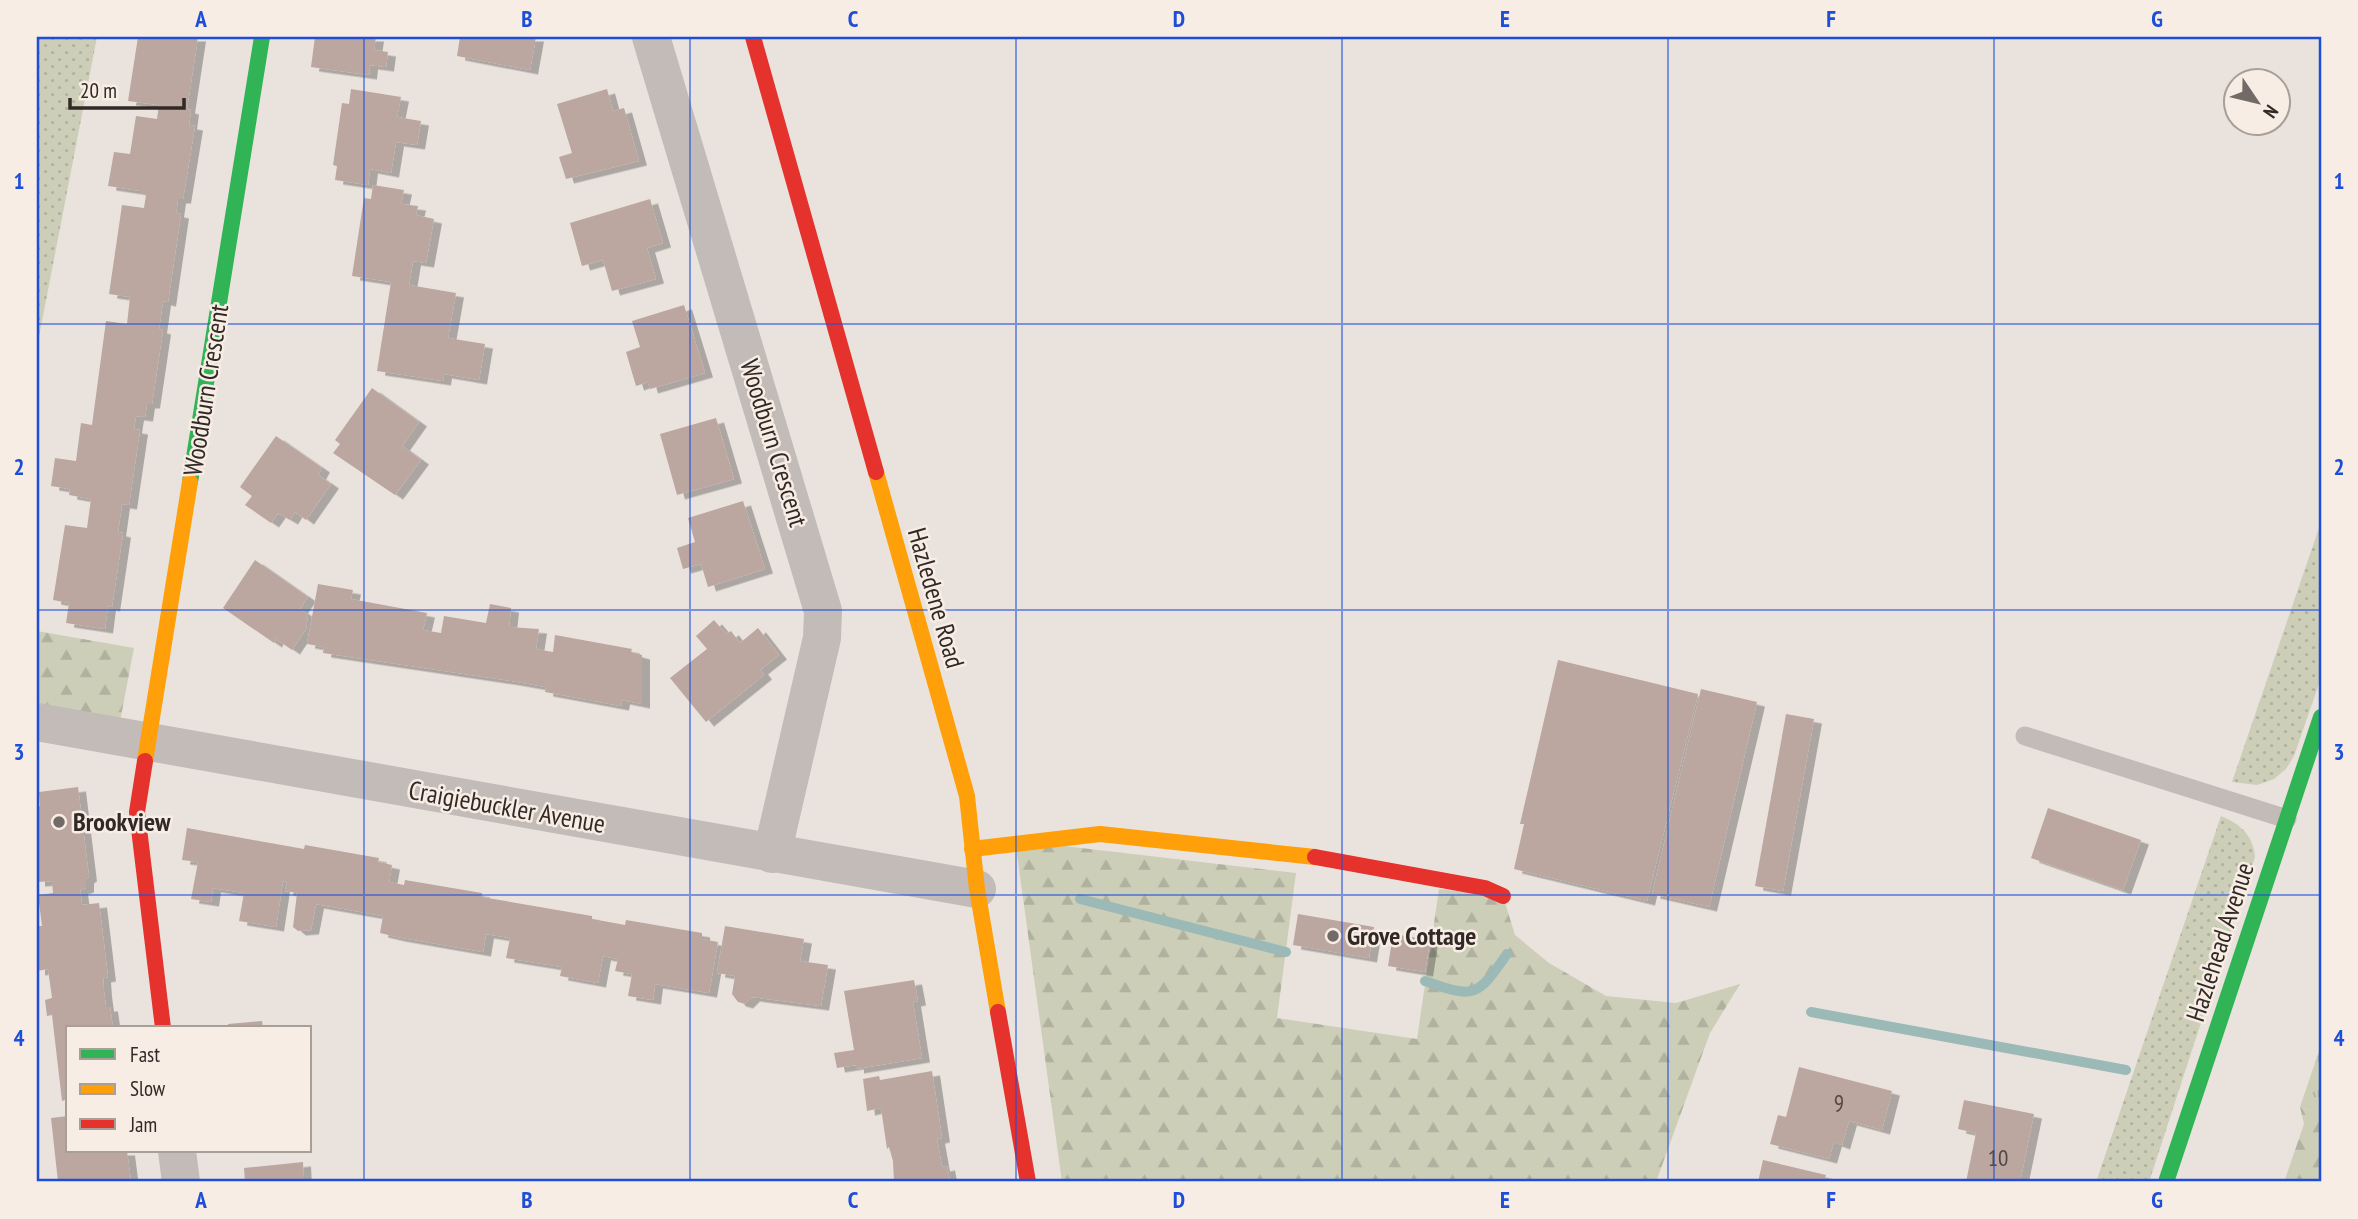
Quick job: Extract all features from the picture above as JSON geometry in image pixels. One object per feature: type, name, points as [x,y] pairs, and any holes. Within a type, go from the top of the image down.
[{"type":"street","name":"Woodburn Crescent","points":[[163,1026],[137,812],[262,37]]},
{"type":"street","name":"Woodburn Crescent","points":[[651,37],[823,611],[822,638],[772,854]]},
{"type":"street","name":"Hazledene Road","points":[[753,37],[967,796],[977,889],[1028,1182]]},
{"type":"street","name":"Hazlehead Avenue","points":[[2166,1182],[2321,717]]},
{"type":"street","name":"Craigiebuckler Avenue","points":[[37,722],[977,889]]},
{"type":"street","points":[[972,849],[1100,834],[1301,855],[1485,888],[1503,896]]},
{"type":"street","points":[[177,1152],[181,1182]]},
{"type":"lane","points":[[2025,736],[2287,819]]},
{"type":"green space","points":[[37,37],[97,37],[37,347]]},
{"type":"green space","points":[[2321,522],[2321,678],[2294,756],[2286,769],[2274,779],[2257,785],[2232,782]]},
{"type":"green space","points":[[37,631],[134,648],[117,737],[37,722]]},
{"type":"green space","points":[[2221,816],[2244,831],[2252,842],[2255,857],[2149,1182],[2096,1182]]},
{"type":"green space","points":[[1064,846],[1296,873],[1277,1018],[1417,1039],[1439,889],[1503,896],[1515,935],[1549,963],[1606,996],[1676,1003],[1740,984],[1710,1033],[1656,1182],[1062,1182],[1016,847]]},
{"type":"green space","points":[[2321,1045],[2321,1114],[2300,1107]]},
{"type":"green space","points":[[2300,1107],[2321,1114],[2321,1182],[2284,1182],[2304,1124]]},
{"type":"building","points":[[138,37],[198,37],[187,109],[191,110],[189,125],[195,126],[183,199],[178,199],[176,213],[181,214],[168,302],[163,301],[159,329],[163,330],[152,404],[147,404],[145,417],[136,416],[134,429],[140,430],[129,505],[122,504],[118,532],[123,533],[112,607],[108,606],[105,629],[66,623],[69,603],[53,600],[65,525],[87,528],[91,499],[69,495],[70,489],[51,486],[55,458],[76,461],[81,423],[92,425],[106,321],[127,324],[130,297],[109,294],[122,205],[144,208],[146,195],[141,194],[141,191],[108,186],[114,152],[130,154],[136,116],[157,119],[159,105],[128,101]]},
{"type":"building","points":[[315,37],[376,37],[374,50],[388,52],[386,67],[370,65],[369,75],[311,67]]},
{"type":"building","points":[[460,37],[536,37],[530,70],[457,56]]},
{"type":"building","points":[[351,89],[401,97],[397,117],[421,121],[417,145],[396,142],[391,173],[370,169],[368,185],[335,180],[337,166],[333,165],[342,103],[349,104]]},
{"type":"building","points":[[607,89],[613,111],[624,108],[639,161],[566,179],[559,157],[572,153],[557,104]]},
{"type":"building","points":[[373,185],[404,190],[401,204],[418,206],[416,215],[434,219],[426,263],[413,261],[409,285],[456,293],[448,338],[485,344],[479,380],[444,374],[443,381],[377,371],[391,282],[352,276],[364,198],[371,199]]},
{"type":"building","points":[[650,199],[663,243],[647,248],[656,279],[612,291],[603,260],[582,266],[570,223]]},
{"type":"building","points":[[684,305],[705,373],[650,389],[648,382],[636,386],[626,352],[640,347],[632,321]]},
{"type":"building","points":[[372,388],[419,422],[402,446],[421,460],[395,495],[333,453],[340,444],[335,440]]},
{"type":"building","points":[[716,418],[734,479],[677,495],[660,434]]},
{"type":"building","points":[[276,436],[322,468],[318,475],[331,484],[306,520],[295,512],[290,520],[278,513],[271,523],[245,505],[252,496],[240,487]]},
{"type":"building","points":[[743,501],[765,569],[708,587],[701,564],[683,569],[677,548],[695,542],[688,518]]},
{"type":"building","points":[[255,560],[308,597],[300,609],[308,615],[306,629],[292,650],[276,639],[274,643],[223,608]]},
{"type":"building","points":[[318,584],[353,590],[351,599],[427,613],[423,630],[441,633],[444,616],[486,623],[490,604],[511,608],[509,627],[539,629],[536,649],[553,652],[555,635],[632,649],[631,652],[642,655],[642,704],[622,700],[621,706],[545,692],[546,687],[323,653],[324,647],[307,644]]},
{"type":"building","points":[[714,620],[726,634],[731,631],[740,643],[758,628],[779,655],[760,670],[764,675],[706,722],[670,678],[707,649],[696,636]]},
{"type":"building","points":[[1558,660],[1698,694],[1647,901],[1514,869],[1524,824],[1520,824]]},
{"type":"building","points":[[1701,689],[1757,702],[1709,907],[1652,894]]},
{"type":"building","points":[[1786,714],[1814,719],[1783,891],[1755,886]]},
{"type":"building","points":[[78,787],[89,877],[86,879],[86,888],[80,890],[82,905],[99,903],[108,977],[103,978],[104,992],[113,1026],[66,1026],[66,1105],[65,1100],[62,1101],[52,1015],[47,1016],[45,1000],[52,998],[48,969],[37,971],[37,926],[42,926],[38,895],[53,893],[52,881],[37,882],[39,792]]},
{"type":"building","points":[[2048,808],[2141,840],[2123,890],[2031,858]]},
{"type":"building","points":[[187,828],[304,849],[305,845],[379,858],[378,862],[392,865],[389,882],[404,885],[405,880],[482,893],[482,897],[592,916],[592,919],[625,925],[626,920],[702,933],[702,939],[718,942],[709,993],[655,984],[653,1000],[628,996],[632,974],[615,971],[618,959],[603,956],[598,983],[560,976],[562,967],[506,958],[510,938],[486,934],[483,952],[397,937],[380,933],[383,916],[316,904],[311,930],[298,931],[293,927],[297,893],[285,891],[287,882],[283,881],[276,927],[239,921],[244,893],[213,888],[211,902],[191,899],[198,862],[182,860]]},
{"type":"building","name":"Grove Cottage","points":[[1298,914],[1374,927],[1369,958],[1293,945]]},
{"type":"building","points":[[725,926],[804,939],[800,961],[828,965],[821,1006],[752,997],[745,1004],[738,1002],[732,994],[735,976],[717,973]]},
{"type":"building","points":[[1393,934],[1430,940],[1425,972],[1388,966]]},
{"type":"building","points":[[914,980],[918,1001],[913,1002],[922,1058],[856,1069],[856,1065],[837,1068],[834,1053],[854,1050],[844,991]]},
{"type":"building","points":[[262,1021],[263,1026],[228,1026]]},
{"type":"building","points":[[1799,1067],[1892,1091],[1882,1130],[1849,1121],[1842,1145],[1834,1142],[1829,1159],[1770,1144],[1778,1115],[1786,1117]]},
{"type":"building","points":[[932,1071],[942,1138],[937,1139],[942,1167],[947,1166],[950,1182],[894,1182],[893,1161],[889,1147],[887,1149],[881,1108],[867,1111],[863,1079],[879,1076],[880,1080]]},
{"type":"building","points":[[1964,1100],[2034,1114],[2020,1182],[1966,1182],[1976,1133],[1958,1129]]},
{"type":"building","points":[[66,1116],[66,1152],[127,1152],[131,1182],[58,1182],[51,1118]]},
{"type":"building","points":[[1763,1160],[1826,1175],[1824,1182],[1758,1182]]},
{"type":"building","points":[[303,1162],[304,1182],[245,1182],[244,1168]]},
{"type":"waterway","points":[[1080,899],[1286,952]]},
{"type":"waterway","points":[[1425,981],[1465,992],[1474,990],[1489,979],[1507,954]]},
{"type":"waterway","points":[[1811,1012],[2126,1070]]},
{"type":"traffic: fast","points":[[190,482],[262,37]]},
{"type":"traffic: fast","points":[[2166,1182],[2321,717]]},
{"type":"traffic: slow","points":[[876,472],[967,796],[977,889],[998,1012]]},
{"type":"traffic: slow","points":[[145,761],[190,482]]},
{"type":"traffic: slow","points":[[972,849],[1100,834],[1315,857]]},
{"type":"traffic: jam","points":[[753,37],[876,472]]},
{"type":"traffic: jam","points":[[145,761],[137,812],[163,1026]]},
{"type":"traffic: jam","points":[[1315,857],[1485,888],[1503,896]]},
{"type":"traffic: jam","points":[[998,1012],[1028,1182]]},
{"type":"place","name":"Brookview","points":[[59,822]]},
{"type":"place","name":"Grove Cottage","points":[[1333,936]]}]
